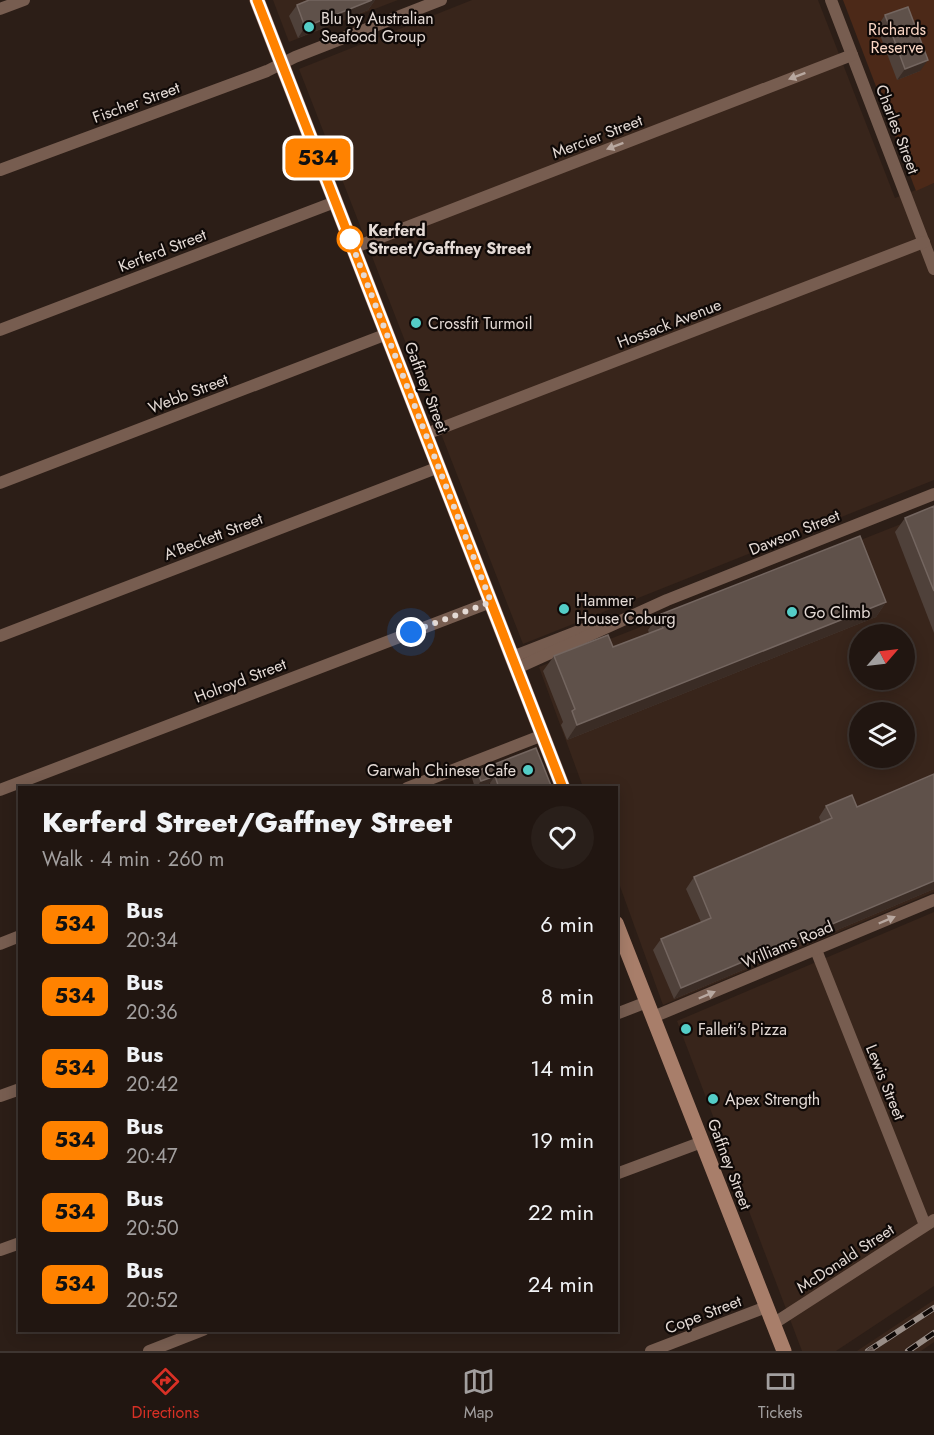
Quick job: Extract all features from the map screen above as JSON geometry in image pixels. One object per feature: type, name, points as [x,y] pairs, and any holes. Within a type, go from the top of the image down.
[{"type":"main road","name":"Gaffney Street","points":[[257,0],[562,786]]},
{"type":"main road","name":"Gaffney Street","points":[[618,927],[784,1351]]},
{"type":"street","points":[[0,9],[24,0]]},
{"type":"street","name":"Fischer Street","points":[[0,170],[282,64],[441,0]]},
{"type":"street","name":"Charles Street","points":[[831,0],[934,269]]},
{"type":"street","name":"Mercier Street","points":[[353,248],[852,55]]},
{"type":"street","name":"Kerferd Street","points":[[0,330],[335,202]]},
{"type":"street","name":"Hossack Avenue","points":[[426,434],[924,242]]},
{"type":"street","name":"Webb Street","points":[[0,483],[387,334]]},
{"type":"street","name":"A'Beckett Street","points":[[0,636],[439,467]]},
{"type":"street","name":"Dawson Street","points":[[515,663],[619,615],[667,600],[934,494]]},
{"type":"street","name":"Holroyd Street","points":[[0,790],[491,602]]},
{"type":"street","points":[[413,786],[543,735]]},
{"type":"street","name":"Williams Road","points":[[653,1017],[934,900]]},
{"type":"street","points":[[0,944],[18,937]]},
{"type":"street","name":"Lewis Street","points":[[816,950],[930,1223]]},
{"type":"street","points":[[618,1013],[647,1002]]},
{"type":"street","points":[[0,1096],[18,1090]]},
{"type":"street","points":[[618,1173],[702,1142]]},
{"type":"street","name":"McDonald Street","points":[[773,1324],[930,1223]]},
{"type":"street","points":[[0,1250],[18,1244]]},
{"type":"street","name":"Cope Street","points":[[651,1351],[766,1307]]},
{"type":"street","points":[[149,1351],[198,1332]]},
{"type":"shaded area","name":"Blu by Australian Seafood Group","points":[[273,0],[398,0],[289,42]]},
{"type":"shaded area","points":[[472,0],[818,0],[895,198],[934,183],[934,480],[523,644],[299,69]]},
{"type":"shaded area","points":[[934,511],[934,892],[663,1005],[618,881],[618,786],[583,786],[539,667]]},
{"type":"shaded area","points":[[934,912],[934,1286],[836,1351],[802,1351],[677,1021]]},
{"type":"shaded area","points":[[934,1300],[934,1342],[921,1351],[857,1351]]},
{"type":"green space","name":"Richards Reserve","points":[[843,0],[934,0],[934,183],[916,191]]},
{"type":"building","points":[[309,0],[372,0],[305,27],[297,5]]},
{"type":"building","points":[[908,7],[928,60],[905,69],[885,15]]},
{"type":"building","points":[[934,506],[934,591],[905,518]]},
{"type":"building","points":[[860,536],[886,602],[577,725],[572,711],[575,709],[554,656],[608,635],[613,647],[663,628],[659,615]]},
{"type":"building","points":[[536,748],[551,786],[498,786],[495,776],[481,781],[477,771]]},
{"type":"building","points":[[934,774],[934,881],[681,988],[661,939],[711,918],[694,877],[832,818],[826,806],[852,795],[857,807]]},
{"type":"railway","points":[[868,1351],[934,1308]]},
{"type":"railway","points":[[908,1351],[934,1333]]},
{"type":"bus line","name":"534","points":[[257,0],[562,786]]},
{"type":"place","name":"Blu by Australian Seafood Group","points":[[309,27]]},
{"type":"place","name":"Kerferd Street/Gaffney Street","points":[[350,239]]},
{"type":"place","name":"Crossfit Turmoil","points":[[416,323]]},
{"type":"place","name":"Hammer House Coburg","points":[[564,609]]},
{"type":"place","name":"Go Climb","points":[[792,612]]},
{"type":"place","name":"Garwah Chinese Cafe","points":[[528,770]]},
{"type":"place","name":"Falleti's Pizza","points":[[686,1029]]},
{"type":"place","name":"Apex Strength","points":[[713,1099]]},
{"type":"route","points":[[350,239],[347,232],[491,602],[411,632]]}]
